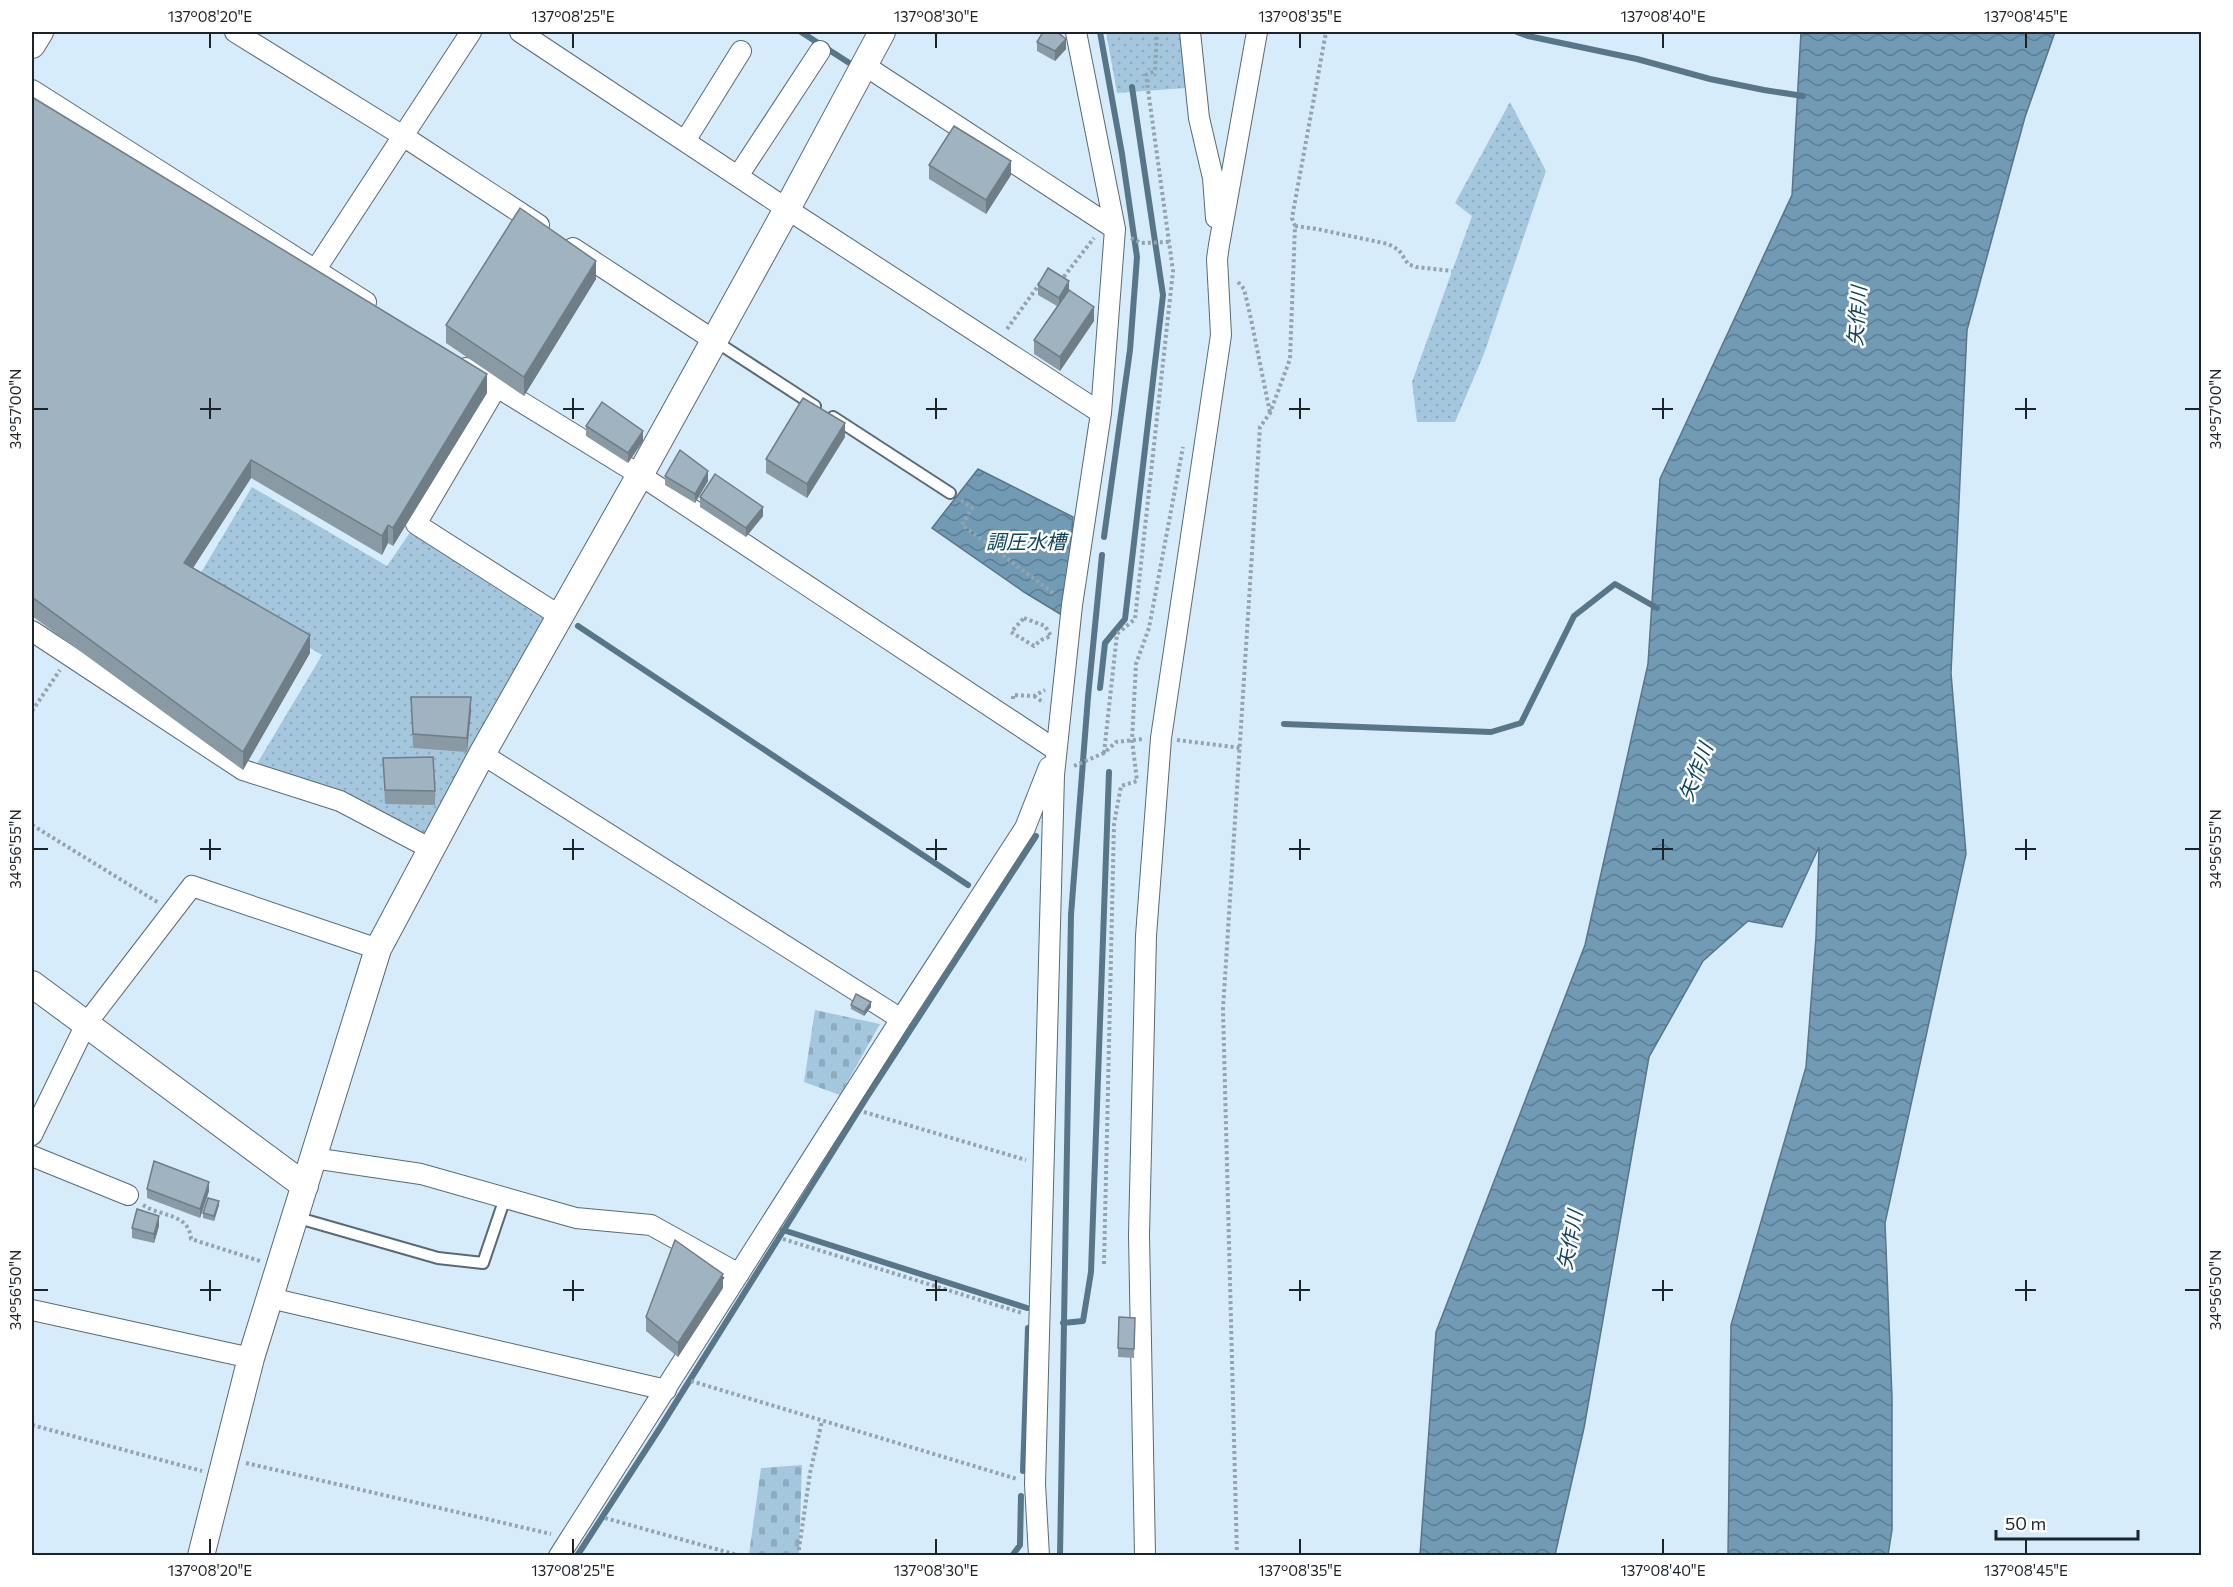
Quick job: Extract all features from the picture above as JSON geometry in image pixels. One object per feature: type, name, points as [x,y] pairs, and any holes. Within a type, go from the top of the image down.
[{"type":"street","points":[[32,45],[40,32]]},
{"type":"street","points":[[235,32],[403,136],[715,341]]},
{"type":"street","points":[[316,268],[471,32]]},
{"type":"street","points":[[520,32],[1101,413]]},
{"type":"street","points":[[201,1556],[251,1358],[378,949],[433,850],[482,754],[715,341],[882,32]]},
{"type":"street","points":[[1039,1556],[1035,1484],[1054,775],[1072,605],[1101,413],[1110,226],[1076,32]]},
{"type":"street","points":[[1145,1556],[1139,1235],[1146,936],[1161,738],[1221,335],[1213,178],[1199,118],[1190,32]]},
{"type":"street","points":[[1218,252],[1257,32]]},
{"type":"street","points":[[685,141],[741,51]]},
{"type":"street","points":[[738,176],[820,51]]},
{"type":"street","points":[[864,65],[1110,226]]},
{"type":"street","points":[[32,90],[316,268],[383,313]]},
{"type":"street","points":[[449,357],[640,475],[1056,750]]},
{"type":"street","points":[[496,388],[416,524],[560,616]]},
{"type":"street","points":[[32,631],[243,770],[340,801],[433,850]]},
{"type":"street","points":[[560,1556],[1025,828],[1056,750]]},
{"type":"street","points":[[482,754],[901,1019]]},
{"type":"street","points":[[32,1135],[87,1024],[192,886],[378,949]]},
{"type":"street","points":[[32,984],[304,1186]]},
{"type":"street","points":[[32,1156],[128,1195]]},
{"type":"street","points":[[313,1158],[421,1174],[576,1218],[651,1225],[739,1274]]},
{"type":"street","points":[[270,1298],[670,1384]]},
{"type":"street","points":[[32,1310],[251,1358]]},
{"type":"lane","points":[[715,341],[950,493]]},
{"type":"lane","points":[[295,1217],[438,1258],[483,1263],[505,1198]]},
{"type":"path","points":[[1104,753],[1117,634],[1135,619],[1173,271],[1146,75],[1155,71],[1157,32]]},
{"type":"path","points":[[1237,1556],[1223,1009],[1260,427],[1270,413],[1290,359],[1295,226],[1292,218],[1326,32]]},
{"type":"path","points":[[1055,275],[1062,279],[1110,226]]},
{"type":"path","points":[[1295,226],[1388,244],[1399,250],[1408,264],[1452,271]]},
{"type":"path","points":[[1141,243],[1169,242]]},
{"type":"path","points":[[1218,252],[1244,289],[1270,413]]},
{"type":"path","points":[[996,344],[1042,280]]},
{"type":"path","points":[[1104,1264],[1114,824],[1121,786],[1137,781],[1132,740],[1136,664],[1149,628],[1185,438]]},
{"type":"path","points":[[950,493],[972,508],[962,525],[1039,584]]},
{"type":"path","points":[[1024,618],[1045,626],[1051,636],[1041,640],[1034,646],[1011,632],[1024,618]]},
{"type":"path","points":[[32,711],[69,657]]},
{"type":"path","points":[[1054,775],[1104,753],[1116,742],[1161,738],[1241,748]]},
{"type":"path","points":[[32,825],[172,912]]},
{"type":"path","points":[[846,1106],[1043,1165]]},
{"type":"path","points":[[128,1195],[148,1208],[183,1221],[190,1229],[191,1239],[280,1267]]},
{"type":"path","points":[[765,1233],[1039,1318]]},
{"type":"path","points":[[670,1384],[822,1421],[1035,1484]]},
{"type":"path","points":[[798,1556],[810,1473],[822,1421]]},
{"type":"path","points":[[32,1425],[223,1467],[571,1538]]},
{"type":"path","points":[[586,1513],[741,1556]]},
{"type":"path","points":[[32,1554],[38,1556]]},
{"type":"green space","points":[[1106,32],[1186,32],[1186,88],[1117,93]]},
{"type":"green space","points":[[1510,102],[1546,171],[1484,354],[1455,422],[1417,422],[1412,382],[1472,216],[1455,203]]},
{"type":"green space","points":[[252,487],[387,566],[411,531],[547,620],[427,835],[255,767],[322,655],[196,581]]},
{"type":"green space","points":[[815,1010],[880,1024],[840,1095],[804,1082]]},
{"type":"green space","points":[[802,1465],[799,1555],[749,1554],[761,1468]]},
{"type":"water","name":"矢作川","points":[[1801,32],[2055,32],[2025,117],[1967,330],[1951,673],[1966,854],[1885,1223],[1892,1397],[1892,1530],[1888,1555],[1728,1555],[1731,1325],[1806,1067],[1816,937],[1819,847],[1782,927],[1748,921],[1703,961],[1649,1057],[1584,1428],[1555,1555],[1420,1555],[1436,1332],[1585,945],[1648,664],[1660,479],[1792,195]]},
{"type":"water","name":"調圧水槽","points":[[978,469],[1073,517],[1065,617],[1024,592],[932,528]]},
{"type":"building","points":[[1043,32],[1057,32],[1066,39],[1055,51],[1037,42]]},
{"type":"building","points":[[32,97],[487,374],[393,528],[388,525],[382,536],[251,460],[184,563],[310,635],[243,752],[32,597]]},
{"type":"building","points":[[954,126],[1011,161],[986,200],[929,165]]},
{"type":"building","points":[[520,208],[596,261],[524,377],[446,325]]},
{"type":"building","points":[[1048,268],[1069,281],[1059,298],[1038,285]]},
{"type":"building","points":[[1069,290],[1094,307],[1060,357],[1034,340]]},
{"type":"building","points":[[803,398],[845,423],[807,484],[766,459]]},
{"type":"building","points":[[602,402],[643,431],[628,453],[586,426]]},
{"type":"building","points":[[680,450],[708,471],[695,494],[665,476]]},
{"type":"building","points":[[715,474],[763,507],[746,528],[700,497]]},
{"type":"building","points":[[411,697],[471,697],[467,738],[413,734]]},
{"type":"building","points":[[433,757],[435,791],[385,790],[383,758]]},
{"type":"building","points":[[856,994],[871,1002],[864,1012],[851,1005]]},
{"type":"building","points":[[154,1161],[209,1182],[200,1209],[147,1189]]},
{"type":"building","points":[[208,1198],[219,1201],[214,1216],[203,1213]]},
{"type":"building","points":[[137,1209],[159,1216],[154,1234],[132,1228]]},
{"type":"building","points":[[675,1240],[723,1274],[678,1343],[646,1317]]},
{"type":"building","points":[[1119,1317],[1135,1318],[1134,1349],[1118,1348]]},
{"type":"waterway","points":[[801,32],[854,66]]},
{"type":"waterway","points":[[1100,32],[1122,154],[1137,257],[1130,350],[1104,537]]},
{"type":"waterway","points":[[1517,32],[1637,59],[1710,79],[1803,96]]},
{"type":"waterway","points":[[1100,688],[1105,643],[1125,619],[1163,295],[1132,87]]},
{"type":"waterway","points":[[1060,1556],[1071,915],[1102,555]]},
{"type":"waterway","points":[[1284,724],[1491,732],[1521,723],[1574,616],[1615,584],[1657,608]]},
{"type":"waterway","points":[[578,626],[968,885]]},
{"type":"waterway","points":[[1063,1323],[1083,1321],[1091,1272],[1109,772]]},
{"type":"waterway","points":[[577,1556],[867,1097],[1036,836]]},
{"type":"waterway","points":[[783,1230],[1027,1308]]},
{"type":"waterway","points":[[1023,1471],[1028,1328]]},
{"type":"waterway","points":[[1012,1556],[1020,1545],[1021,1496]]}]
